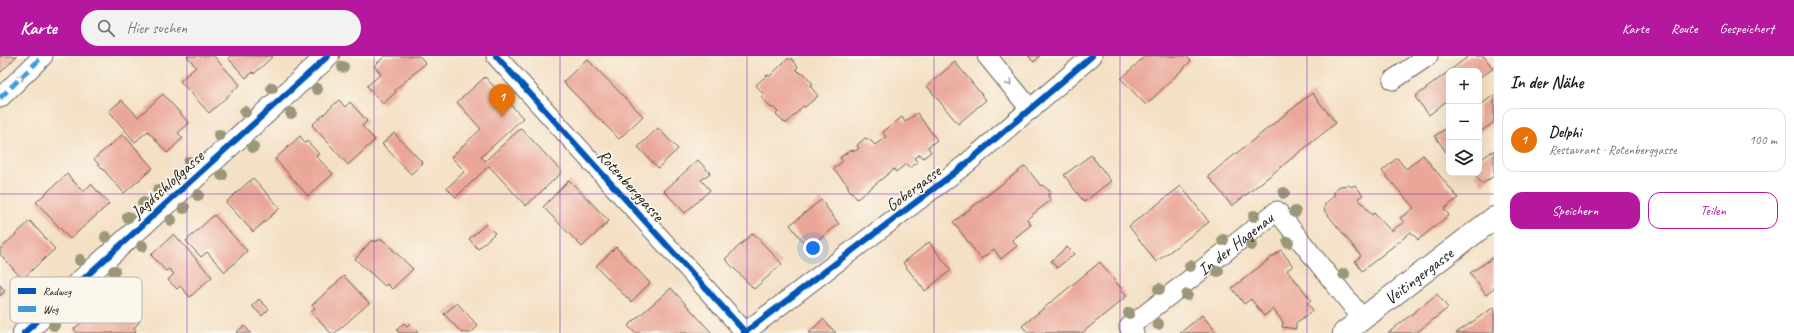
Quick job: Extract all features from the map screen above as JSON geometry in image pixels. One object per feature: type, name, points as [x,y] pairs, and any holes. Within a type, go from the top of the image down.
[{"type":"street","points":[[0,98],[43,56]]},
{"type":"street","name":"Jagdschloßgasse","points":[[85,277],[328,56]]},
{"type":"street","name":"Rotenberggasse","points":[[496,56],[745,333]]},
{"type":"street","points":[[987,56],[1031,110]]},
{"type":"street","name":"Gobergasse","points":[[745,333],[966,164],[1031,110],[1092,56]]},
{"type":"street","points":[[1393,80],[1428,56]]},
{"type":"street","name":"In der Hagenau","points":[[1134,333],[1129,327],[1277,211],[1362,318]]},
{"type":"street","name":"Veitingergasse","points":[[1344,333],[1494,218]]},
{"type":"street","name":"Jagdschloßgasse","points":[[24,333],[35,323]]},
{"type":"building","points":[[0,56],[17,56],[0,73]]},
{"type":"building","points":[[187,56],[214,56],[240,85],[209,113],[180,81],[196,67]]},
{"type":"building","points":[[230,56],[273,56],[254,74],[253,72],[246,78],[228,58]]},
{"type":"building","points":[[385,56],[419,56],[426,63],[395,90],[396,92],[383,104],[367,86],[381,74],[374,66]]},
{"type":"building","points":[[1028,56],[1040,56],[1034,62]]},
{"type":"building","points":[[1145,56],[1186,56],[1191,61],[1146,105],[1121,79]]},
{"type":"building","points":[[1469,56],[1484,56],[1493,69],[1482,76],[1482,68],[1453,68]]},
{"type":"building","points":[[587,59],[643,116],[619,139],[563,82]]},
{"type":"building","points":[[787,59],[792,59],[798,67],[796,69],[800,73],[804,73],[813,84],[810,86],[818,96],[805,107],[803,106],[787,123],[783,122],[776,114],[778,112],[774,108],[770,107],[761,97],[764,95],[756,85],[767,75],[770,76]]},
{"type":"building","points":[[955,62],[986,100],[958,124],[927,86]]},
{"type":"building","points":[[1446,73],[1446,101],[1429,115],[1415,97]]},
{"type":"building","points":[[485,77],[523,118],[481,157],[485,161],[521,128],[562,172],[526,206],[489,166],[456,197],[447,188],[465,171],[451,157],[481,129],[457,102]]},
{"type":"building","points":[[1312,93],[1336,123],[1232,206],[1208,176]]},
{"type":"building","points":[[163,94],[189,123],[178,133],[183,138],[167,153],[148,131],[135,142],[109,111],[122,100],[138,117]]},
{"type":"building","points":[[1494,95],[1494,122],[1482,131],[1482,104]]},
{"type":"building","points":[[339,100],[345,107],[350,102],[367,121],[362,126],[375,140],[348,165],[312,125]]},
{"type":"building","points":[[917,113],[937,140],[928,147],[931,152],[923,158],[920,154],[914,158],[918,162],[910,168],[906,164],[896,172],[894,169],[857,199],[848,188],[848,185],[833,169],[843,161],[840,158],[850,150],[856,151],[859,148],[857,145],[865,138],[870,140],[875,145],[886,137],[883,132],[902,117],[905,122]]},
{"type":"building","points":[[658,128],[678,149],[658,168],[638,147]]},
{"type":"building","points":[[1446,128],[1446,152],[1435,136]]},
{"type":"building","points":[[394,133],[423,163],[411,174],[382,144]]},
{"type":"building","points":[[123,134],[153,168],[124,193],[94,159]]},
{"type":"building","points":[[300,136],[305,143],[307,141],[319,154],[316,156],[333,174],[308,196],[275,159]]},
{"type":"building","points":[[1494,150],[1494,176],[1482,184],[1476,176],[1482,176],[1482,159]]},
{"type":"building","points":[[1091,155],[1111,181],[1084,202],[1064,175]]},
{"type":"building","points":[[1423,155],[1458,198],[1444,209],[1449,215],[1418,240],[1411,232],[1362,271],[1355,261],[1361,256],[1324,210],[1325,204],[1334,196],[1334,191],[1340,186],[1349,185],[1351,187],[1355,185],[1363,195],[1358,198],[1372,215],[1374,213],[1391,231],[1404,222],[1400,218],[1414,208],[1382,171],[1397,158],[1406,169]]},
{"type":"building","points":[[698,160],[710,173],[701,180],[710,190],[685,213],[664,191]]},
{"type":"building","points":[[1025,166],[1041,186],[1042,185],[1050,191],[1048,196],[1051,200],[1027,219],[1031,225],[1012,240],[1017,246],[1001,259],[994,249],[981,259],[953,222]]},
{"type":"building","points":[[67,174],[83,192],[91,184],[109,204],[70,239],[36,202]]},
{"type":"building","points":[[253,178],[280,208],[253,232],[226,202]]},
{"type":"building","points":[[569,180],[609,221],[582,247],[543,207]]},
{"type":"building","points":[[1181,186],[1209,222],[1156,262],[1129,226]]},
{"type":"building","points":[[821,200],[839,224],[808,248],[790,225]]},
{"type":"building","points":[[214,215],[247,251],[225,272],[207,252],[201,257],[186,241]]},
{"type":"building","points":[[30,221],[55,249],[24,277],[20,277],[0,254],[0,249]]},
{"type":"building","points":[[486,224],[495,233],[478,249],[469,239]]},
{"type":"building","points":[[753,233],[782,264],[754,289],[725,259]]},
{"type":"building","points":[[174,234],[212,277],[190,297],[180,286],[177,289],[168,280],[174,274],[169,269],[166,271],[151,255]]},
{"type":"building","points":[[382,239],[413,269],[392,289],[387,284],[385,286],[355,259],[372,240],[374,242]]},
{"type":"building","points":[[929,242],[951,270],[925,291],[903,263]]},
{"type":"building","points":[[616,247],[650,283],[631,302],[596,266]]},
{"type":"building","points":[[1067,247],[1074,254],[1057,268],[1051,261]]},
{"type":"building","points":[[1281,250],[1293,266],[1287,270],[1311,300],[1307,303],[1313,310],[1296,323],[1296,329],[1282,327],[1283,322],[1273,309],[1264,316],[1251,299],[1244,304],[1232,288]]},
{"type":"building","points":[[1494,257],[1494,289],[1486,295],[1470,273]]},
{"type":"building","points":[[1100,262],[1127,296],[1082,333],[1028,333],[1022,326]]},
{"type":"building","points":[[344,276],[369,303],[335,333],[331,333],[311,312],[315,308],[312,305]]},
{"type":"building","points":[[0,285],[5,291],[0,296]]},
{"type":"building","points":[[671,288],[712,333],[635,333],[628,326]]},
{"type":"building","points":[[1437,294],[1448,308],[1416,333],[1388,333]]},
{"type":"building","points":[[259,299],[269,309],[262,316],[252,306]]},
{"type":"building","points":[[457,303],[478,326],[471,333],[462,333],[444,314]]},
{"type":"building","points":[[1494,307],[1494,333],[1456,333]]},
{"type":"building","points":[[1202,315],[1217,333],[1180,333]]},
{"type":"building","points":[[823,319],[836,333],[809,333]]},
{"type":"building","points":[[81,323],[138,323],[134,328],[136,331],[134,333],[77,333],[74,329]]},
{"type":"building","points":[[404,323],[407,326],[410,323],[418,333],[399,333],[397,330]]},
{"type":"building","points":[[244,326],[251,333],[236,333]]},
{"type":"marked path","points":[[0,98],[43,56]]},
{"type":"cycle path","points":[[85,277],[328,56]]},
{"type":"cycle path","points":[[496,56],[746,333]]},
{"type":"cycle path","points":[[744,333],[966,164],[1092,56]]},
{"type":"cycle path","points":[[24,333],[35,323]]},
{"type":"place","name":"Delphi","points":[[502,117]]}]
